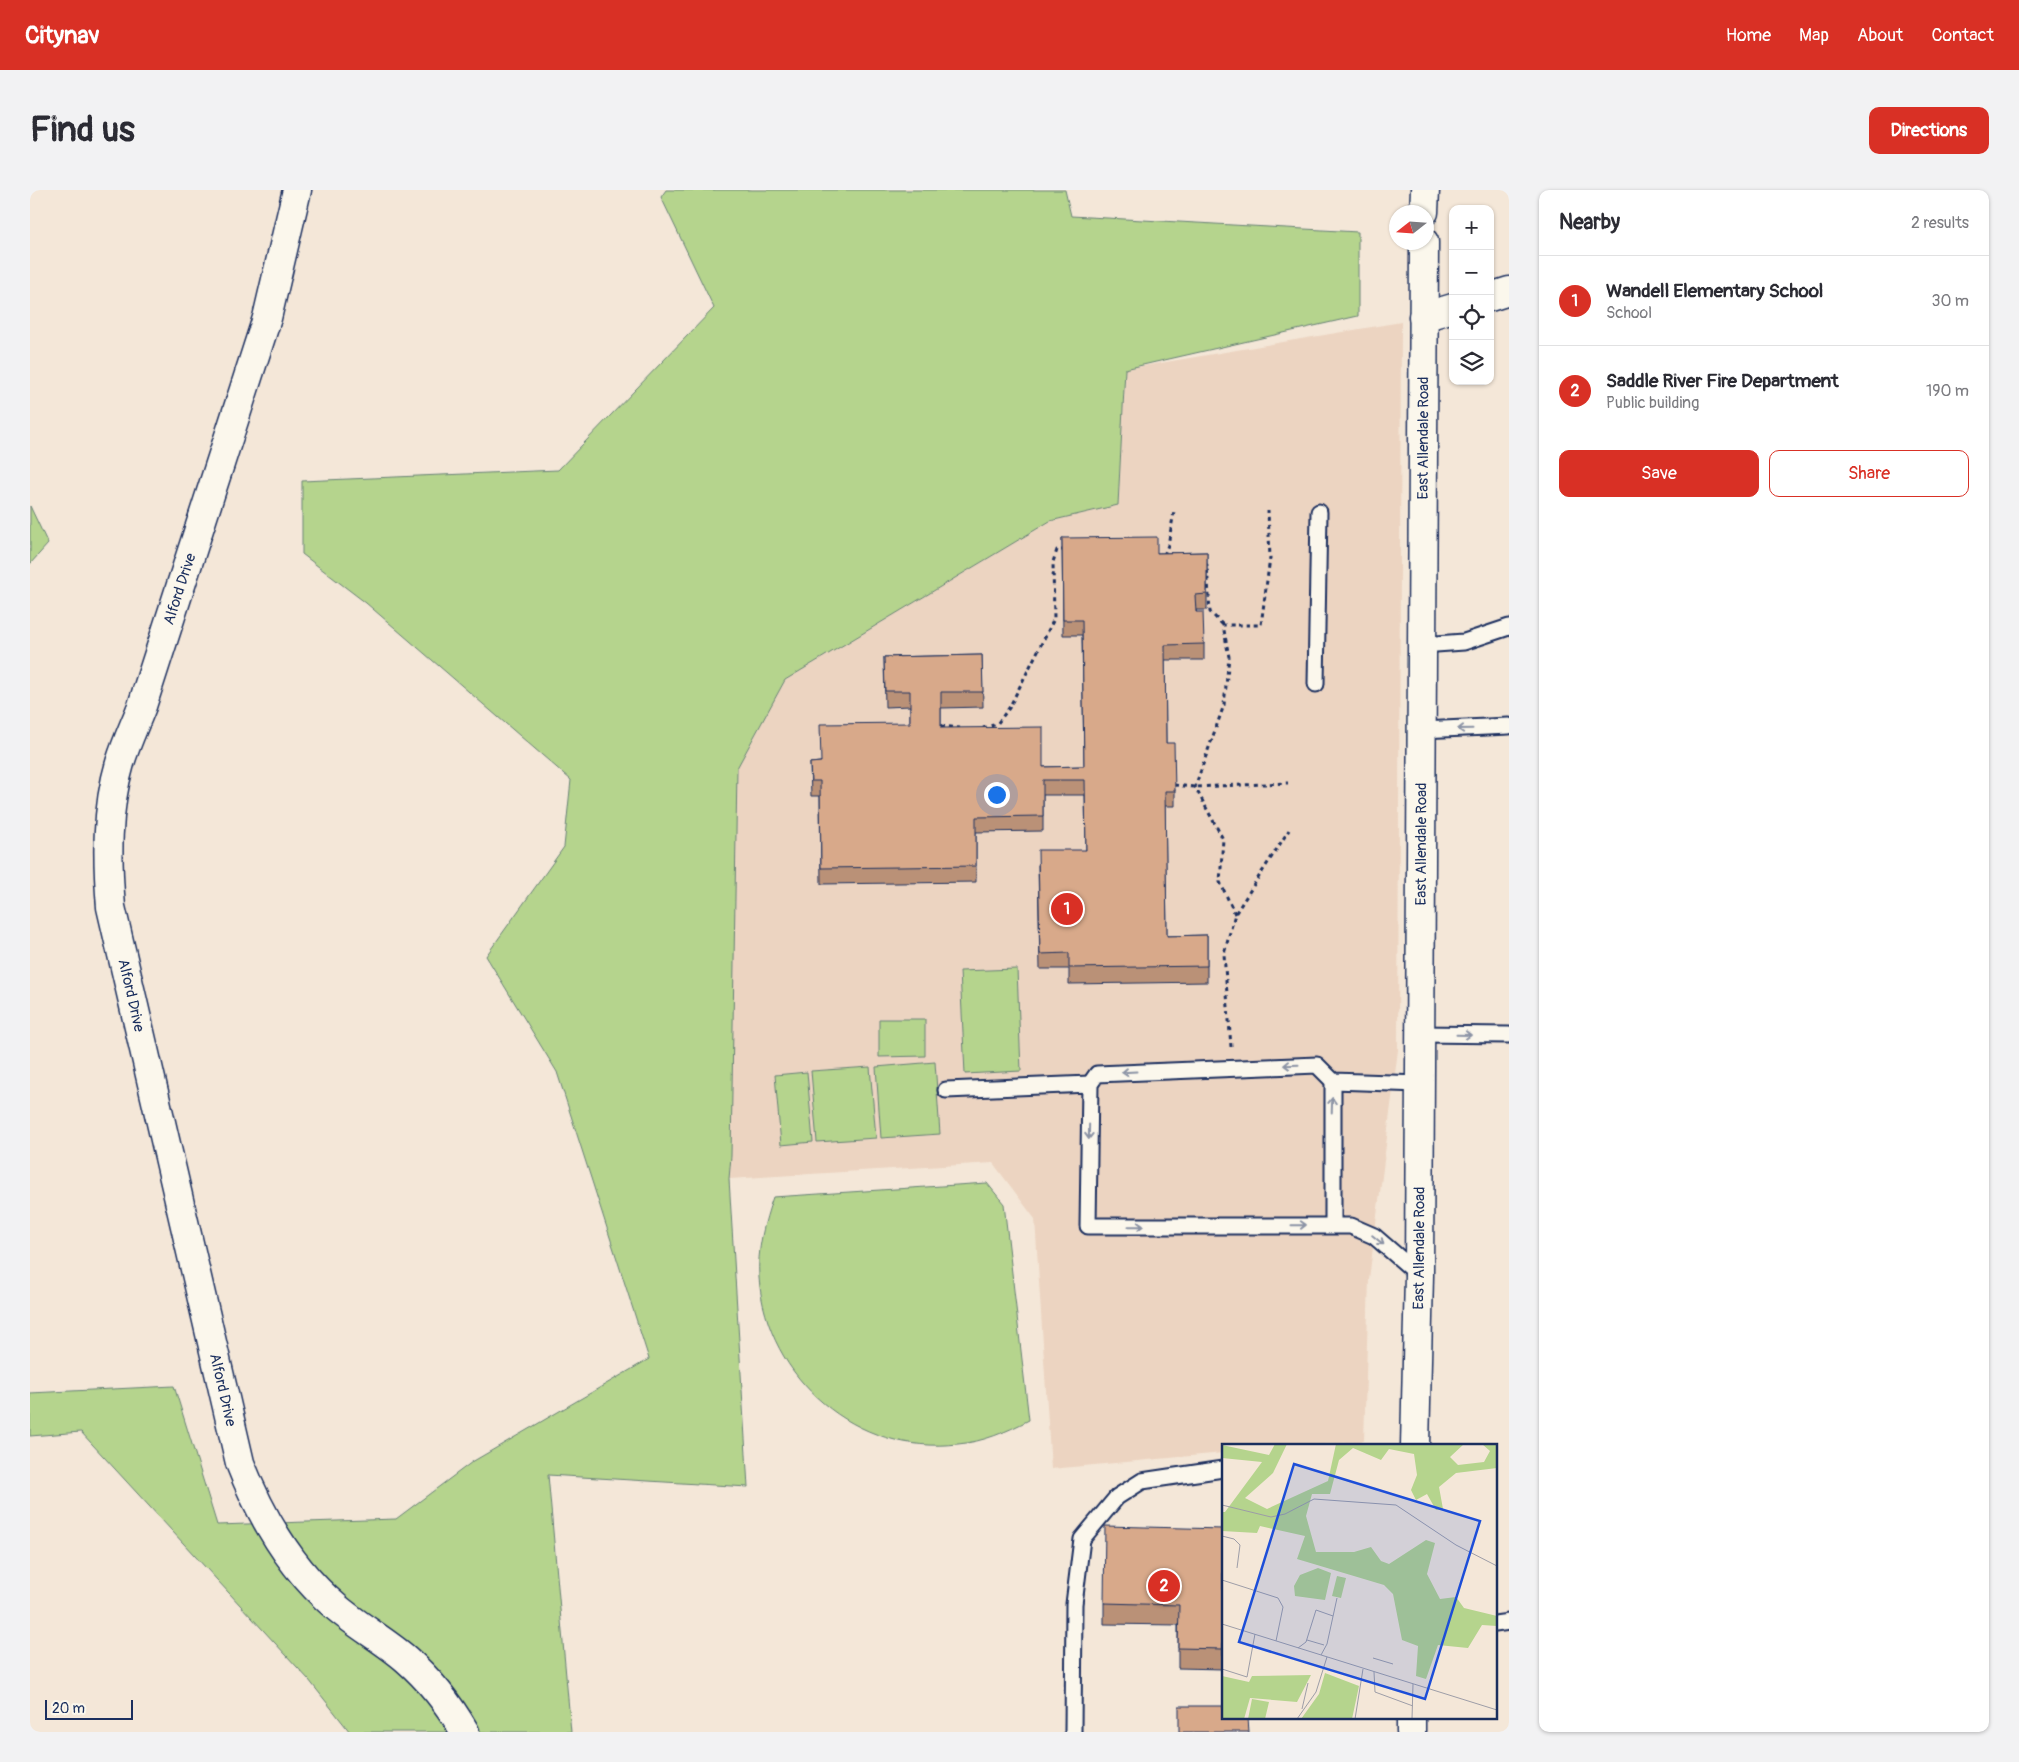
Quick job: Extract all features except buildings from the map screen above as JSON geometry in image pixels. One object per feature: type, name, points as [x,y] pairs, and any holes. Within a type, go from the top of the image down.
[{"type":"street","name":"Alford Drive","points":[[297,190],[267,318],[142,706],[120,763],[110,814],[107,860],[111,907],[238,1454],[252,1495],[272,1531],[303,1573],[335,1607],[405,1659],[431,1684],[454,1712],[465,1732]]},
{"type":"street","points":[[1424,205],[1425,190]]},
{"type":"street","name":"East Allendale Road","points":[[1415,1444],[1419,1276],[1424,250]]},
{"type":"street","points":[[1494,296],[1509,291]]},
{"type":"street","points":[[1423,317],[1449,309]]},
{"type":"lane","points":[[1316,684],[1319,512]]},
{"type":"lane","points":[[1422,644],[1464,642],[1509,627]]},
{"type":"lane","points":[[1421,730],[1509,726]]},
{"type":"lane","points":[[1420,1034],[1509,1035]]},
{"type":"lane","points":[[1419,1276],[1366,1232],[1351,1226],[1333,1224],[1088,1226],[1090,1084],[1097,1074],[1317,1065],[1333,1081],[1420,1084]]},
{"type":"lane","points":[[1333,1081],[1333,1224]]},
{"type":"lane","points":[[946,1090],[1090,1084]]},
{"type":"lane","points":[[1073,1732],[1074,1604],[1082,1539],[1117,1497],[1142,1481],[1222,1469]]},
{"type":"lane","points":[[1496,1624],[1509,1622]]},
{"type":"path","points":[[1223,625],[1261,626],[1270,558],[1268,511]]},
{"type":"path","points":[[1164,564],[1164,555],[1168,545],[1174,512]]},
{"type":"path","points":[[975,731],[997,724],[1009,708],[1036,655],[1054,619],[1052,562],[1057,550],[1067,550]]},
{"type":"path","points":[[1158,551],[1164,555]]},
{"type":"path","points":[[1198,564],[1207,564],[1210,612],[1223,625],[1229,657],[1224,705],[1195,787],[1223,839],[1220,882],[1235,914]]},
{"type":"path","points":[[941,726],[966,729]]},
{"type":"path","points":[[1174,785],[1195,787],[1288,783]]},
{"type":"path","points":[[1232,1067],[1224,954],[1235,914],[1289,830]]},
{"type":"shaded area","points":[[1401,322],[1398,1050],[1369,1279],[1364,1441],[1332,1444],[1222,1444],[1222,1453],[1051,1469],[1035,1219],[993,1163],[729,1179],[737,768],[785,680],[1050,521],[1118,505],[1125,369]]},
{"type":"green space","points":[[666,190],[1065,190],[1071,216],[1358,232],[1358,316],[1125,369],[1118,505],[1050,521],[785,680],[737,768],[731,1156],[729,1179],[748,1487],[548,1475],[571,1732],[350,1732],[309,1680],[81,1432],[30,1436],[30,1393],[174,1386],[217,1525],[396,1519],[472,1462],[649,1359],[557,1072],[486,956],[564,847],[571,780],[366,603],[302,554],[302,481],[558,470],[714,308],[661,197]]},
{"type":"green space","points":[[30,506],[48,544],[30,564]]},
{"type":"green space","points":[[1017,969],[1021,1071],[965,1074],[960,971]]},
{"type":"green space","points":[[879,1019],[925,1019],[925,1056],[879,1057]]},
{"type":"green space","points":[[935,1062],[940,1134],[881,1138],[876,1067]]},
{"type":"green space","points":[[870,1067],[876,1138],[817,1142],[811,1071]]},
{"type":"green space","points":[[807,1072],[813,1142],[781,1145],[775,1075]]},
{"type":"green space","points":[[987,1183],[1004,1204],[1029,1420],[994,1436],[958,1444],[921,1444],[885,1437],[853,1423],[824,1403],[799,1378],[779,1348],[766,1315],[759,1278],[759,1257],[764,1227],[773,1197]]},
{"type":"place","name":"Wandell Elementary School","points":[[1067,909]]},
{"type":"place","name":"Saddle River Fire Department","points":[[1164,1586]]}]
